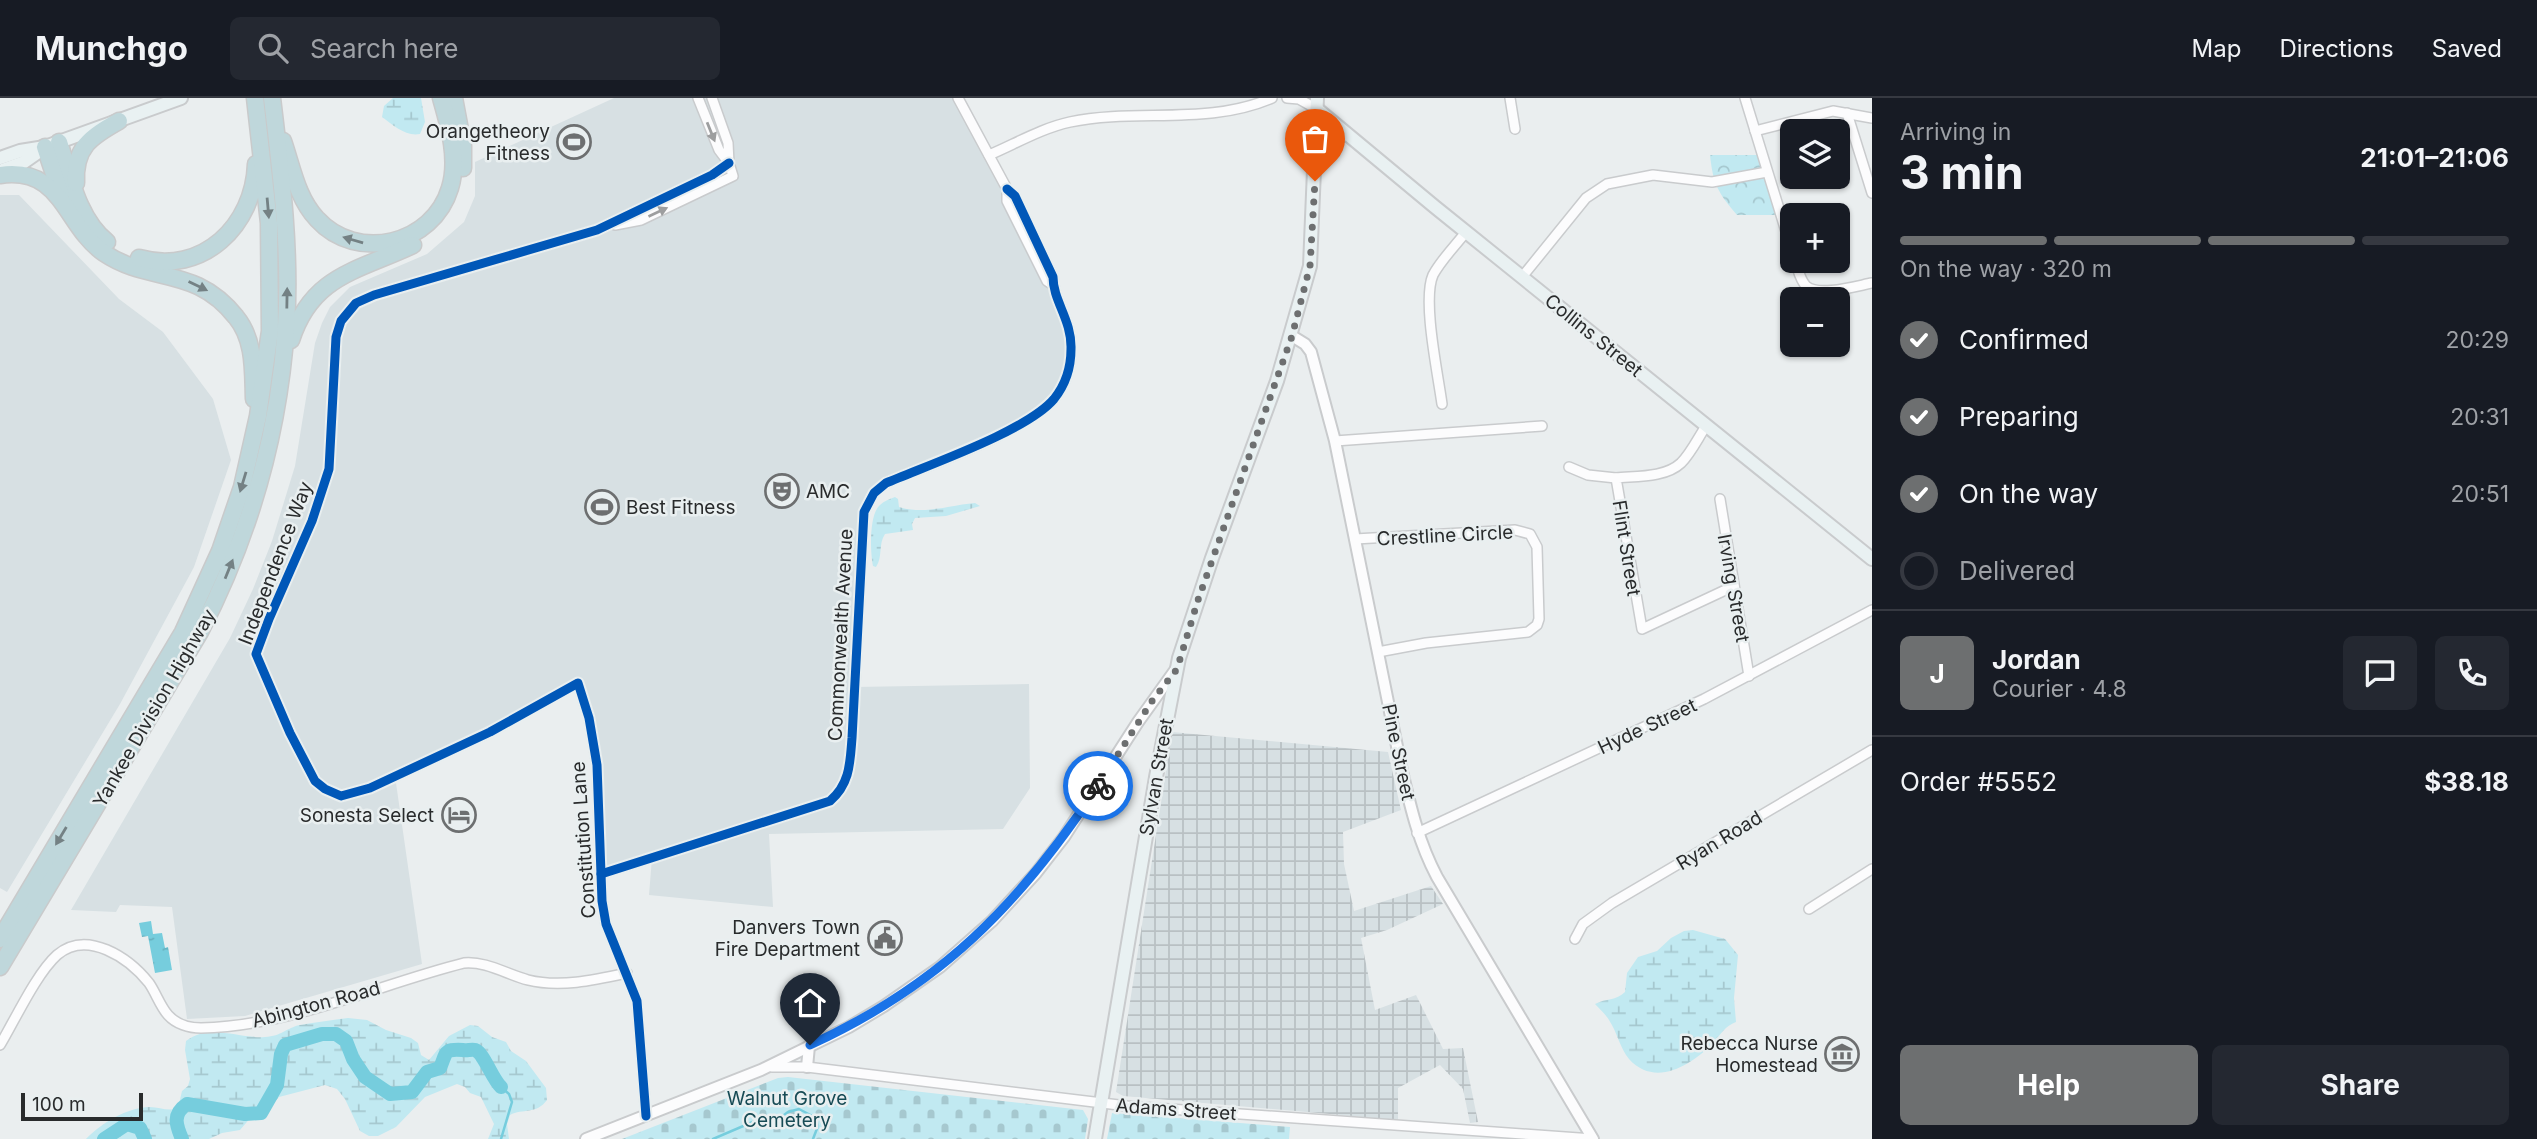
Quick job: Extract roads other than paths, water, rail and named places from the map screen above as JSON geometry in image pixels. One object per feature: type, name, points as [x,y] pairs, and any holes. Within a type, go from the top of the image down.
[{"type":"highway","name":"Yankee Division Highway","points":[[0,939],[183,632],[220,551],[242,487],[255,434],[270,331],[271,258],[255,98]]},
{"type":"highway","points":[[272,105],[302,197],[315,217],[325,228],[348,240],[382,244],[406,239],[418,232],[446,201],[451,185],[452,152],[441,98]]},
{"type":"highway","points":[[282,366],[300,315],[325,286],[353,270],[415,244],[429,236],[447,217],[459,192],[463,169],[463,146],[454,98]]},
{"type":"highway","name":"Yankee Division Highway","points":[[0,967],[184,661],[216,600],[254,503],[275,423],[286,326],[287,267],[272,105]]},
{"type":"highway","points":[[0,173],[39,180],[73,205],[104,240],[133,257],[173,261],[198,254],[226,237],[237,224],[249,203],[255,178],[257,116]]},
{"type":"highway","points":[[73,205],[79,154],[98,133],[119,121]]},
{"type":"highway","points":[[52,145],[86,237],[114,259],[194,284],[214,295],[236,317],[248,336],[250,348],[255,434]]},
{"type":"main road","points":[[0,158],[20,150],[52,145],[181,98]]},
{"type":"main road","name":"Collins Street","points":[[1317,104],[1346,134],[1872,559]]},
{"type":"main road","name":"Sylvan Street","points":[[1095,1139],[1158,763],[1177,669],[1203,583],[1292,336],[1310,266],[1317,104]]},
{"type":"main road","points":[[1316,148],[1327,140],[1346,134]]},
{"type":"main road","points":[[0,173],[52,145]]},
{"type":"street","name":"Independence Way","points":[[698,98],[719,150],[729,163]]},
{"type":"street","name":"Independence Way","points":[[578,683],[489,732],[370,788],[341,796],[315,781],[290,733],[256,654],[268,619],[300,554],[326,480],[336,337],[341,321],[356,303],[374,295],[606,226],[641,220],[733,176],[728,143],[712,98]]},
{"type":"street","name":"Commonwealth Avenue","points":[[601,874],[820,805],[839,793],[850,769],[863,512],[874,493],[886,483],[1040,413],[1064,384],[1070,366],[1070,326],[1053,285],[1046,281],[1007,201],[1007,189],[958,98]]},
{"type":"street","points":[[989,155],[1071,122],[1217,113],[1250,108],[1272,98]]},
{"type":"street","points":[[1287,98],[1317,104]]},
{"type":"street","points":[[1510,98],[1514,129]]},
{"type":"street","points":[[1745,98],[1780,213]]},
{"type":"street","points":[[1755,131],[1833,111],[1872,118]]},
{"type":"street","points":[[1847,113],[1872,193]]},
{"type":"street","name":"Independence Way","points":[[606,226],[729,163]]},
{"type":"street","points":[[1522,277],[1586,198],[1607,184],[1653,175],[1712,182],[1767,172]]},
{"type":"street","points":[[1442,404],[1429,307],[1429,288],[1438,268],[1466,232]]},
{"type":"street","points":[[1800,273],[1804,284],[1810,289],[1825,291],[1872,283]]},
{"type":"street","name":"Pine Street","points":[[1292,336],[1305,344],[1311,352],[1335,441],[1417,833],[1437,877],[1593,1139]]},
{"type":"street","points":[[1335,441],[1542,426]]},
{"type":"street","name":"Flint Street","points":[[1706,426],[1680,464],[1672,469],[1652,475],[1616,478],[1642,629],[1734,586]]},
{"type":"street","points":[[1569,467],[1588,475],[1616,478]]},
{"type":"street","name":"Irving Street","points":[[1720,499],[1749,676]]},
{"type":"street","name":"Crestline Circle","points":[[1355,539],[1515,530],[1530,534],[1537,547],[1539,619],[1537,625],[1528,632],[1426,643],[1378,652]]},
{"type":"street","name":"Hyde Street","points":[[1417,833],[1749,676],[1872,610]]},
{"type":"street","points":[[586,1139],[761,1070],[849,1027],[940,967],[992,921],[1034,876],[1064,837],[1144,711],[1177,669]]},
{"type":"street","name":"Constitution Lane","points":[[578,683],[589,718],[597,765],[601,874],[606,924],[637,1001],[646,1116]]},
{"type":"street","name":"Ryan Road","points":[[1575,939],[1583,924],[1602,909],[1872,750]]},
{"type":"street","points":[[1809,909],[1872,869]]},
{"type":"street","name":"Abington Road","points":[[0,1045],[43,974],[58,955],[74,946],[96,946],[115,953],[149,983],[168,1015],[176,1022],[200,1028],[243,1024],[289,1015],[464,962],[480,963],[529,981],[582,982],[627,973]]},
{"type":"street","points":[[807,1068],[808,1046]]},
{"type":"street","name":"Adams Street","points":[[761,1070],[782,1066],[807,1068],[1101,1103],[1593,1139]]},
{"type":"street","points":[[600,1139],[617,1127]]},
{"type":"water","points":[[151,921],[153,934],[162,933],[165,948],[168,947],[172,970],[155,973],[148,936],[142,937],[139,923]]},
{"type":"waterway","points":[[182,1139],[177,1116],[187,1104],[245,1114],[261,1113],[277,1085],[281,1054],[285,1045],[322,1034],[336,1034],[346,1041],[353,1059],[365,1077],[390,1094],[412,1092],[427,1072],[440,1068],[445,1055],[452,1050],[478,1052],[501,1087]]},
{"type":"waterway","points":[[501,1087],[509,1094],[512,1102],[501,1139]]},
{"type":"waterway","points":[[713,1139],[755,1121],[776,1121],[788,1112],[799,1109],[816,1118],[818,1126],[813,1139]]},
{"type":"waterway","points":[[104,1139],[127,1124],[140,1128],[145,1139]]},
{"type":"place","name":"Orangetheory Fitness","points":[[574,142]]},
{"type":"place","name":"AMC","points":[[782,491]]},
{"type":"place","name":"Best Fitness","points":[[602,507]]},
{"type":"place","name":"Sonesta Select","points":[[459,815]]},
{"type":"place","name":"Danvers Town Fire Department","points":[[885,938]]},
{"type":"place","name":"Rebecca Nurse Homestead","points":[[1842,1054]]},
{"type":"park label","name":"Walnut Grove Cemetery","points":[[787,1109]]}]
